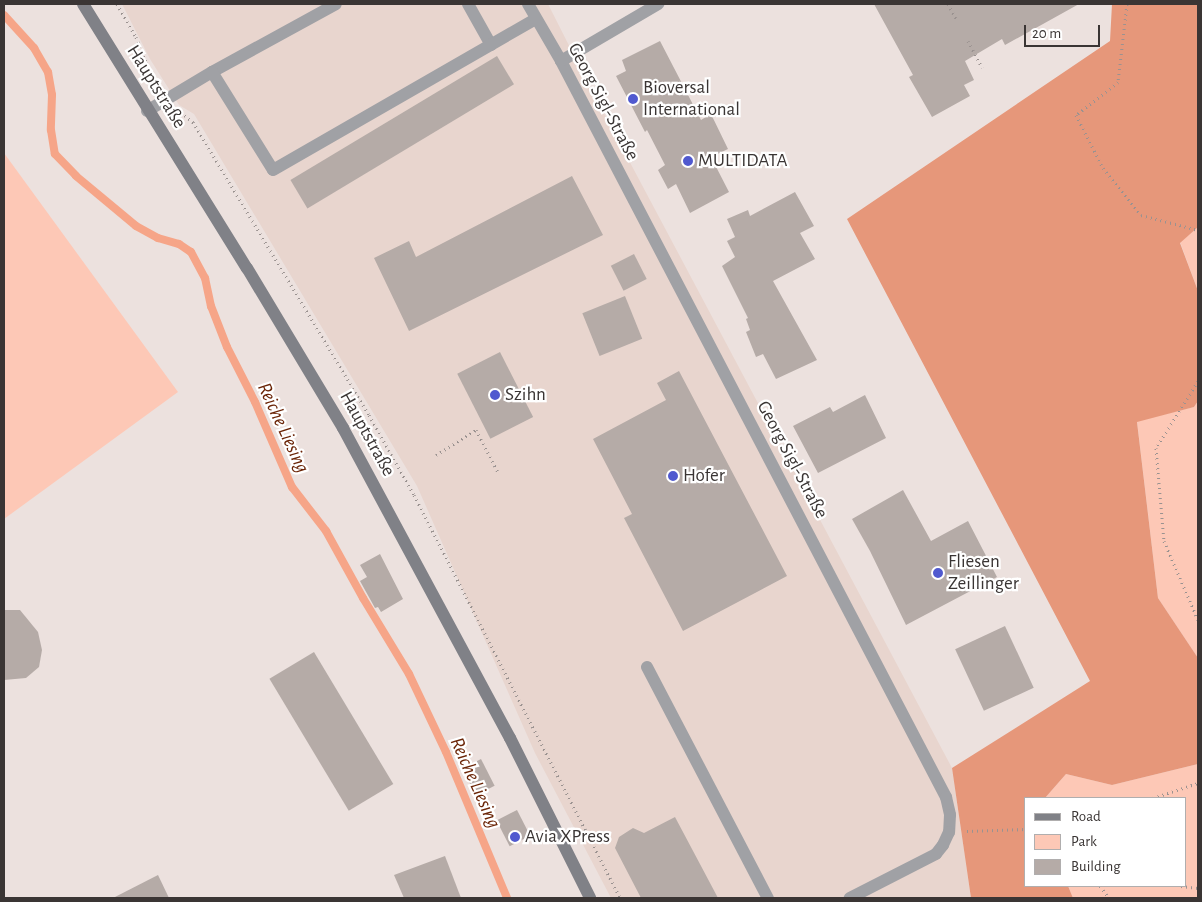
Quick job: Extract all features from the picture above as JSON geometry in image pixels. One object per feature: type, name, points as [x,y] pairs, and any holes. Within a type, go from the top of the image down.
[{"type":"main road","name":"Hauptstraße","points":[[82,4],[147,111],[247,268],[343,428],[510,738],[590,898]]},
{"type":"street","points":[[147,111],[212,72],[336,4]]},
{"type":"street","points":[[468,4],[492,45]]},
{"type":"street","name":"Georg Sigl-Straße","points":[[528,4],[561,60],[946,797],[950,815],[948,832],[943,845],[936,854],[850,898]]},
{"type":"street","points":[[561,60],[658,4]]},
{"type":"street","points":[[212,72],[273,170],[536,19]]},
{"type":"street","points":[[648,667],[768,898]]},
{"type":"path","points":[[948,4],[957,20]]},
{"type":"path","points":[[1127,4],[1118,82],[1076,114],[1103,168],[1141,215],[1198,230]]},
{"type":"path","points":[[968,41],[982,67]]},
{"type":"path","points":[[1198,381],[1156,448],[1164,541],[1198,620]]},
{"type":"path","points":[[436,455],[476,430],[498,472]]},
{"type":"path","points":[[1156,797],[1198,783]]},
{"type":"path","points":[[948,832],[1024,829]]},
{"type":"path","points":[[1101,887],[1109,898]]},
{"type":"shaded area","points":[[122,4],[548,4],[592,91],[952,768],[971,898],[611,898],[535,753],[417,486],[194,114],[179,105],[150,59]]},
{"type":"shaded area","points":[[1112,4],[1198,4],[1198,227],[1180,243],[1198,291],[1198,401],[1194,407],[1137,422],[1158,598],[1198,658],[1198,764],[1112,785],[1066,774],[1046,797],[1024,797],[1024,887],[1068,887],[1073,898],[971,898],[952,768],[1090,681],[847,219],[1110,41]]},
{"type":"green space","points":[[4,153],[178,392],[4,519]]},
{"type":"green space","points":[[1198,227],[1198,291],[1180,242]]},
{"type":"green space","points":[[1198,401],[1198,658],[1158,598],[1137,421],[1194,407]]},
{"type":"green space","points":[[1198,764],[1198,898],[1073,898],[1068,887],[1187,887],[1187,797],[1046,797],[1066,774],[1112,785]]},
{"type":"building","points":[[874,4],[1079,4],[1005,45],[1002,39],[965,61],[974,80],[964,85],[970,96],[932,117],[909,77],[913,75]]},
{"type":"building","points":[[660,41],[701,120],[711,114],[728,149],[711,157],[729,192],[690,213],[676,184],[668,189],[658,170],[665,165],[647,130],[645,132],[616,76],[626,71],[622,60]]},
{"type":"building","points":[[497,56],[514,84],[307,208],[290,180]]},
{"type":"building","points":[[572,176],[603,235],[409,331],[374,258],[409,241],[416,257]]},
{"type":"building","points":[[795,192],[814,226],[800,233],[815,259],[773,281],[817,360],[776,379],[763,354],[756,357],[746,332],[750,330],[746,319],[748,318],[722,266],[735,257],[727,241],[735,237],[727,219],[748,210],[750,216]]},
{"type":"building","points":[[634,254],[647,279],[624,291],[611,266]]},
{"type":"building","points":[[625,296],[642,339],[600,356],[582,313]]},
{"type":"building","name":"Szihn","points":[[500,352],[533,417],[490,439],[457,374]]},
{"type":"building","name":"Hofer","points":[[679,371],[787,576],[683,631],[624,518],[632,514],[593,439],[666,400],[657,383]]},
{"type":"building","points":[[865,395],[886,438],[818,473],[793,426],[830,407],[833,412]]},
{"type":"building","name":"Fliesen Zeillinger","points":[[903,490],[931,541],[968,521],[997,577],[906,625],[870,551],[852,519]]},
{"type":"building","points":[[380,554],[403,599],[381,612],[378,607],[375,608],[360,581],[367,577],[360,565]]},
{"type":"building","points":[[4,610],[20,610],[38,632],[42,650],[39,667],[26,678],[4,680]]},
{"type":"building","points":[[1005,626],[1034,688],[984,711],[955,649]]},
{"type":"building","points":[[314,652],[393,784],[349,811],[269,679]]},
{"type":"building","points":[[481,759],[495,786],[476,795],[462,769]]},
{"type":"building","points":[[517,810],[530,836],[510,846],[497,820]]},
{"type":"building","points":[[675,817],[718,898],[641,898],[615,848],[619,837],[633,828],[644,833]]},
{"type":"building","points":[[445,856],[461,898],[404,898],[394,875]]},
{"type":"building","points":[[158,875],[169,898],[113,898]]},
{"type":"waterway","name":"Reiche Liesing","points":[[4,15],[34,48],[48,72],[52,95],[51,130],[55,154],[76,176],[136,226],[158,238],[179,244],[191,252],[205,278],[211,306],[227,347],[255,402],[292,487],[326,531],[363,598],[409,674],[446,752],[507,898]]},
{"type":"place","name":"Bioversal International","points":[[633,99]]},
{"type":"place","name":"MULTIDATA","points":[[688,161]]},
{"type":"place","name":"Szihn","points":[[495,395]]},
{"type":"place","name":"Hofer","points":[[673,476]]},
{"type":"place","name":"Fliesen Zeillinger","points":[[938,573]]},
{"type":"place","name":"Avia XPress","points":[[515,837]]}]
